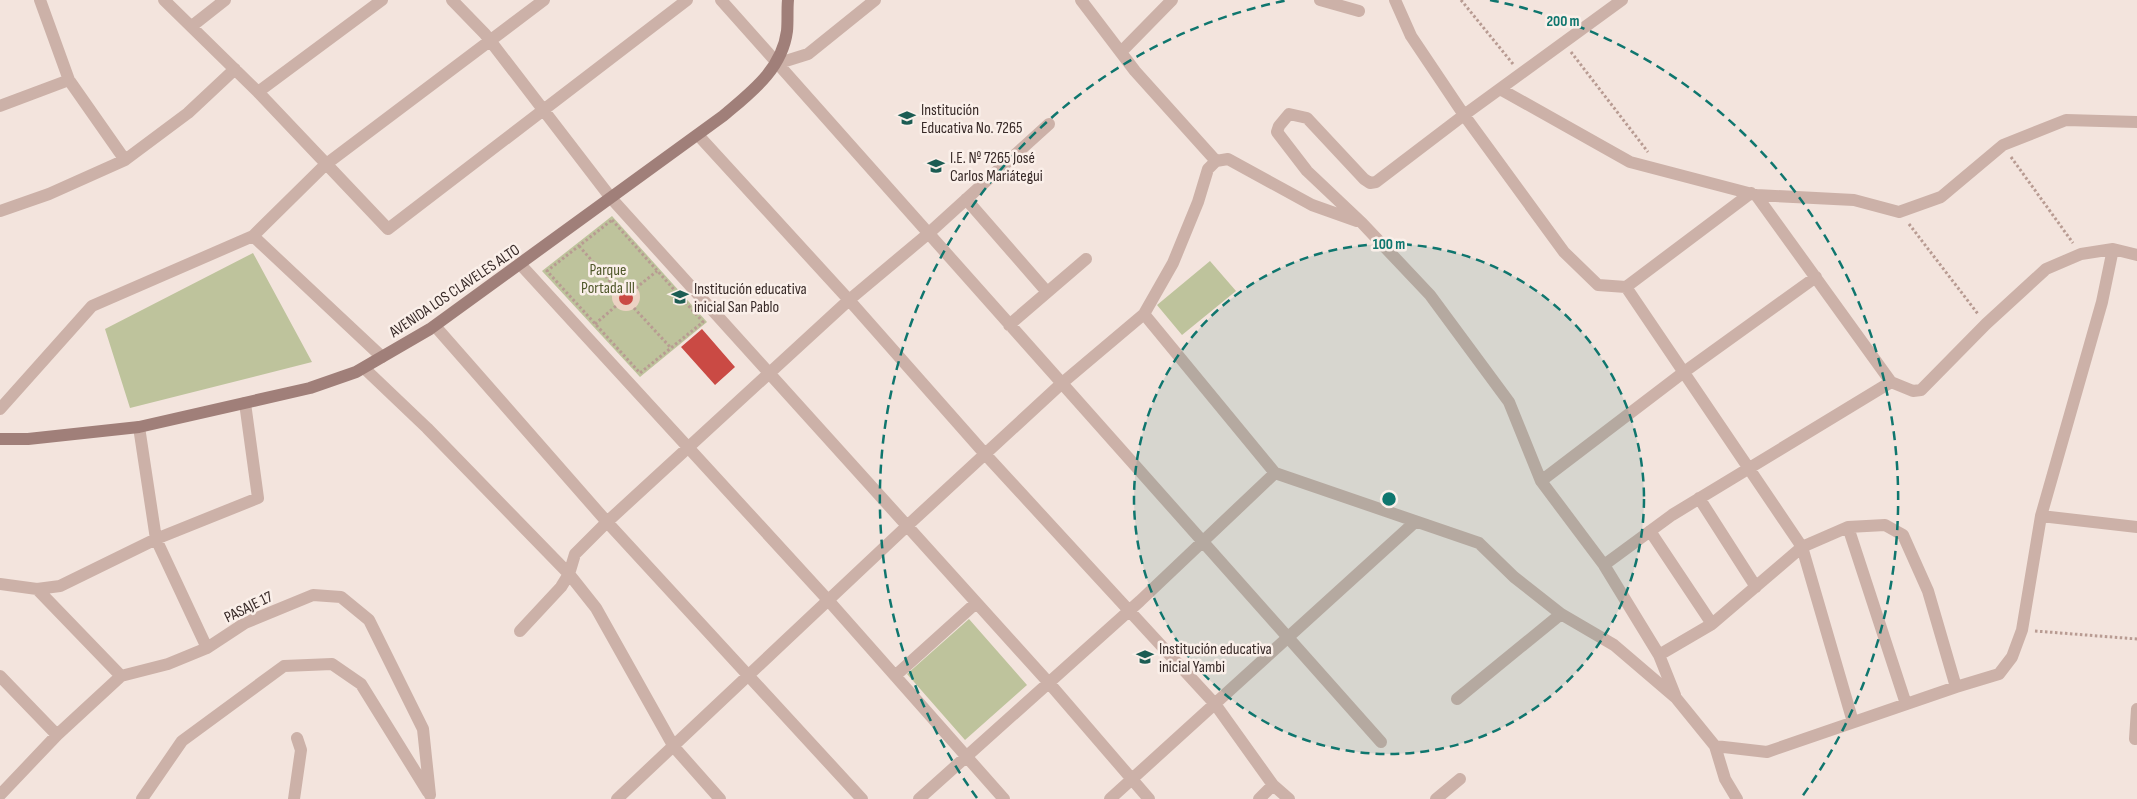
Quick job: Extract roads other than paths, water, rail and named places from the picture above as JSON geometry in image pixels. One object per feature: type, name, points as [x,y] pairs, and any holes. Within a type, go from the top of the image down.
[{"type":"street","points":[[40,0],[69,80],[125,160]]},
{"type":"street","points":[[164,0],[258,92],[325,165],[388,229],[687,0]]},
{"type":"street","points":[[192,26],[225,0]]},
{"type":"street","points":[[258,92],[382,0]]},
{"type":"street","points":[[452,0],[490,40],[611,198],[1048,683],[1149,799]]},
{"type":"street","points":[[0,409],[92,306],[253,236],[325,165],[544,0]]},
{"type":"street","points":[[721,0],[1381,742]]},
{"type":"street","name":"AVENIDA LOS CLAVELES ALTO","points":[[0,439],[28,439],[139,427],[310,388],[364,368],[435,326],[698,135],[758,86],[776,64],[786,33],[788,0]]},
{"type":"street","points":[[776,64],[808,54],[875,0]]},
{"type":"street","points":[[1081,0],[1135,71],[1216,161]]},
{"type":"street","points":[[1121,52],[1172,0]]},
{"type":"street","points":[[1320,0],[1359,11]]},
{"type":"street","points":[[1395,0],[1411,36],[1464,115],[1564,252],[1598,285],[1626,287],[1754,194]]},
{"type":"street","points":[[1622,0],[1464,115],[1376,182],[1370,183],[1364,179],[1307,118],[1289,114],[1279,126],[1277,132],[1308,171],[1362,223],[1430,295],[1509,402],[1541,481],[1604,565],[1660,655],[1676,698]]},
{"type":"street","points":[[0,211],[49,194],[125,160],[188,113],[235,69]]},
{"type":"street","points":[[0,106],[69,80]]},
{"type":"street","points":[[1500,89],[1630,162],[1754,194],[1854,200],[1899,212],[1941,198],[2003,145],[2066,120],[2137,122]]},
{"type":"street","points":[[520,631],[561,587],[569,574],[575,554],[607,522],[849,300],[929,233],[1049,124]]},
{"type":"street","points":[[698,135],[849,300],[985,454],[1215,704],[1273,785],[1289,799]]},
{"type":"street","points":[[617,799],[906,526],[1061,384],[1144,314],[1173,262],[1198,202],[1208,169],[1216,161],[1228,159],[1312,205],[1362,223]]},
{"type":"street","points":[[1754,194],[1891,382],[1913,391],[1921,390],[1986,324],[2046,269],[2080,254],[2113,249],[2137,255]]},
{"type":"street","points":[[966,198],[1047,292]]},
{"type":"street","points":[[253,236],[382,357]]},
{"type":"street","points":[[1716,746],[1767,752],[1999,674],[2012,657],[2022,630],[2042,516],[2097,320],[2113,249]]},
{"type":"street","points":[[1009,325],[1086,259]]},
{"type":"street","points":[[520,264],[828,600],[968,756],[1004,799]]},
{"type":"street","points":[[1541,481],[1684,372],[1816,277]]},
{"type":"street","points":[[1626,287],[1802,547],[1853,722]]},
{"type":"street","points":[[1144,314],[1275,473],[1479,543],[1514,577],[1560,614],[1614,645],[1676,698],[1716,746],[1725,779],[1737,799]]},
{"type":"street","points":[[435,326],[607,522],[862,799]]},
{"type":"street","points":[[364,368],[427,428],[569,574],[596,608],[674,747],[720,799]]},
{"type":"street","points":[[1604,565],[1699,498],[1891,382]]},
{"type":"street","points":[[0,584],[37,589],[60,586],[156,539],[258,498],[246,403]]},
{"type":"street","points":[[139,427],[156,539],[207,648]]},
{"type":"street","points":[[919,799],[1129,611],[1275,473]]},
{"type":"street","points":[[1699,498],[1756,588]]},
{"type":"street","points":[[2042,516],[2137,527]]},
{"type":"street","points":[[1110,799],[1416,522]]},
{"type":"street","points":[[1660,655],[1712,624],[1802,547],[1848,527],[1885,525],[1903,534],[1928,591],[1956,687]]},
{"type":"street","points":[[1848,527],[1906,704]]},
{"type":"street","points":[[1650,531],[1712,624]]},
{"type":"street","points":[[37,589],[121,676]]},
{"type":"street","name":"PASAJE 17","points":[[0,795],[57,735],[121,676],[168,664],[207,648],[245,623],[312,595],[341,597],[369,620],[423,729],[431,797]]},
{"type":"street","points":[[895,676],[976,603]]},
{"type":"street","points":[[1457,699],[1560,614]]},
{"type":"street","points":[[142,799],[182,740],[284,666],[332,664],[361,684],[431,797]]},
{"type":"street","points":[[0,676],[57,735]]},
{"type":"street","points":[[2135,739],[2137,709]]},
{"type":"street","points":[[294,799],[301,750],[298,738]]},
{"type":"street","points":[[1436,799],[1460,779]]},
{"type":"street","points":[[1259,799],[1273,785]]},
{"type":"place","name":"Institución Educativa No. 7265","points":[[907,118]]},
{"type":"place","name":"I.E. Nº 7265 José Carlos Mariátegui","points":[[936,166]]},
{"type":"place","name":"Institución educativa inicial San Pablo","points":[[680,297]]},
{"type":"place","name":"Institución educativa inicial Yambi","points":[[1145,657]]},
{"type":"park label","name":"Parque Portada III","points":[[608,278]]}]
